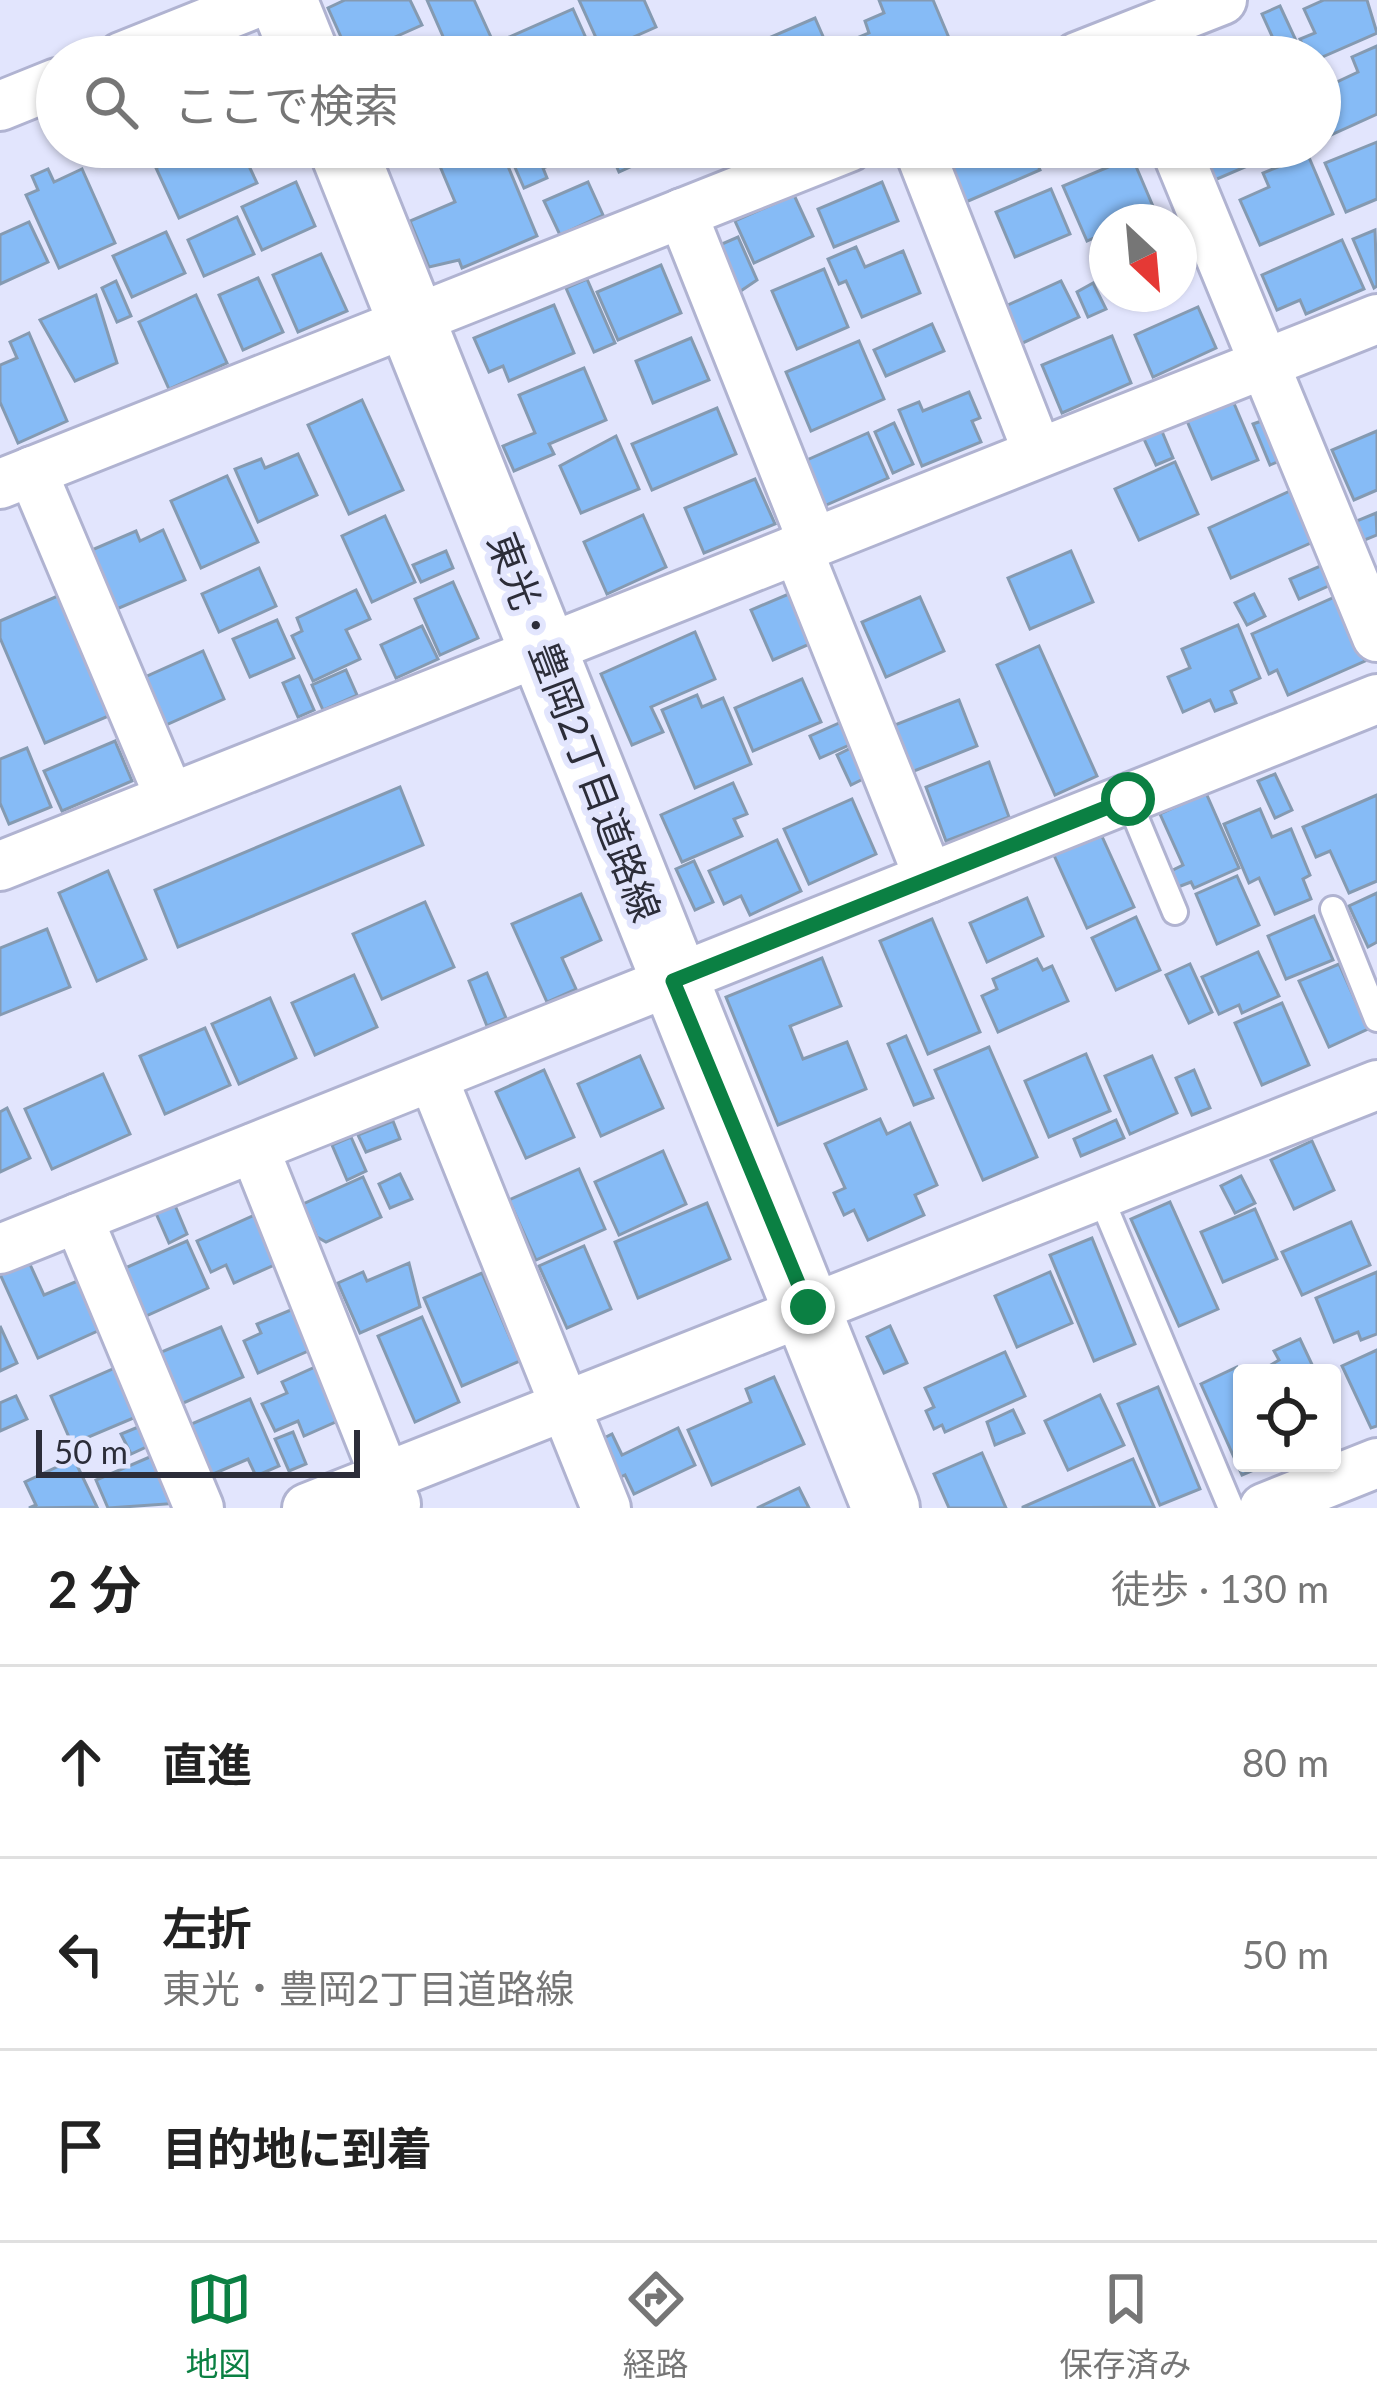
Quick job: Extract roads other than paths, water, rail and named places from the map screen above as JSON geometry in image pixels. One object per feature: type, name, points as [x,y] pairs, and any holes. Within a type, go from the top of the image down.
[{"type":"street","points":[[174,36],[264,0]]},
{"type":"street","points":[[283,0],[298,36]]},
{"type":"street","points":[[1154,36],[1222,0]]},
{"type":"street","points":[[0,106],[36,91]]},
{"type":"street","name":"東光・豊岡2丁目道路線","points":[[350,168],[886,1508]]},
{"type":"street","points":[[170,798],[16,478],[796,168]]},
{"type":"street","points":[[926,168],[1038,453]]},
{"type":"street","points":[[1183,168],[1377,637]]},
{"type":"street","points":[[682,213],[929,878]]},
{"type":"street","points":[[0,866],[1377,319]]},
{"type":"street","points":[[0,1249],[1377,699]]},
{"type":"street","points":[[434,1078],[606,1508]]},
{"type":"street","points":[[307,1508],[391,1493],[566,1406],[1377,1085]]},
{"type":"street","points":[[254,1148],[391,1493]]},
{"type":"street","points":[[78,1218],[199,1508]]},
{"type":"street","points":[[1264,1508],[1377,1463]]},
{"type":"lane","points":[[1128,799],[1175,912]]},
{"type":"lane","points":[[1333,909],[1377,1019]]},
{"type":"lane","points":[[1099,1193],[1231,1508]]}]
